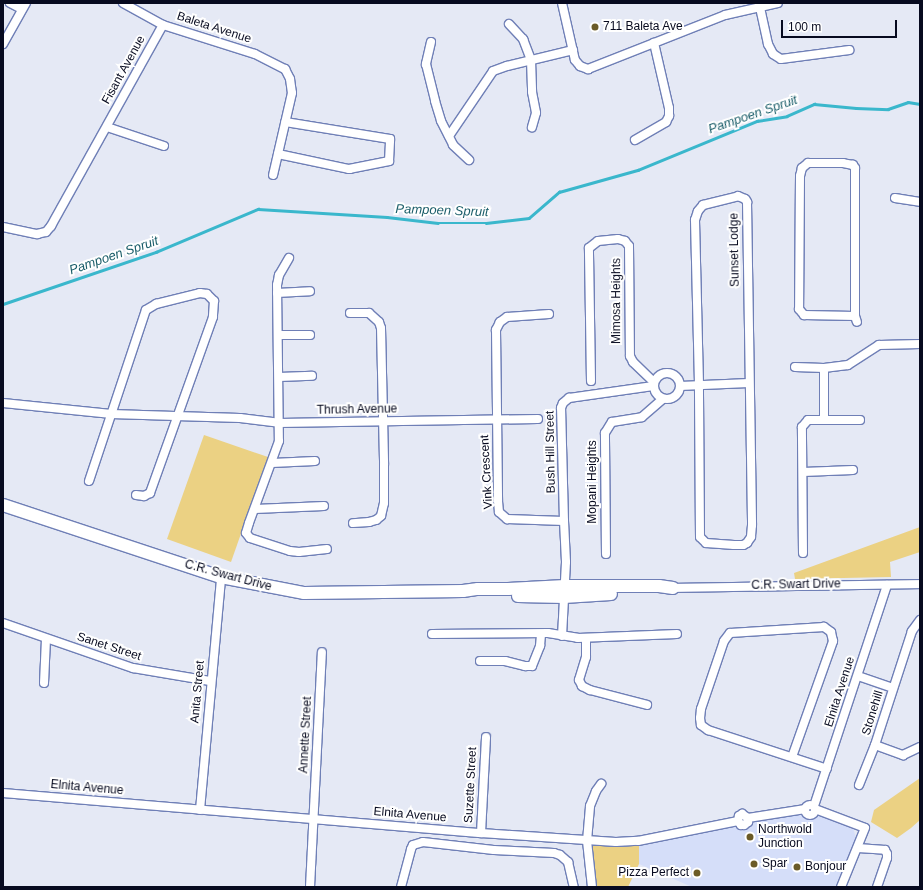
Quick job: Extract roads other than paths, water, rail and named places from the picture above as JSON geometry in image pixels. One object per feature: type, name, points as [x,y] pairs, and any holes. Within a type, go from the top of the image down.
[{"type":"street","points":[[3,44],[24,6],[10,3]]},
{"type":"street","name":"Baleta Avenue","points":[[123,3],[163,25],[255,54],[285,69],[290,79],[292,93],[273,175]]},
{"type":"street","points":[[562,3],[575,60],[580,66],[588,69],[725,15],[759,4],[778,3]]},
{"type":"street","points":[[759,4],[768,44],[773,54],[781,59],[849,50]]},
{"type":"street","points":[[509,24],[523,39],[531,60],[532,92],[536,112],[532,127]]},
{"type":"street","name":"Fisant Avenue","points":[[3,227],[37,234],[46,232],[51,226],[163,25]]},
{"type":"street","points":[[431,42],[426,64],[427,77],[441,122],[458,150],[469,160]]},
{"type":"street","points":[[635,140],[666,122],[669,116],[669,108],[654,43]]},
{"type":"street","points":[[449,136],[493,71],[498,68],[573,50]]},
{"type":"street","points":[[278,154],[349,169],[389,161],[390,139],[285,122]]},
{"type":"street","points":[[107,127],[164,146]]},
{"type":"street","points":[[843,163],[853,165],[855,168],[856,319],[809,316],[802,314],[799,309],[800,176],[802,168],[808,164],[843,163]]},
{"type":"street","name":"Sunset Lodge","points":[[738,196],[745,199],[746,202],[752,525],[751,537],[743,545],[706,543],[700,538],[699,384],[696,216],[703,205],[738,196]]},
{"type":"street","points":[[895,198],[920,202]]},
{"type":"street","name":"Mimosa Heights","points":[[591,381],[589,248],[598,241],[618,239],[625,241],[630,246],[630,356],[633,362],[654,384]]},
{"type":"street","points":[[289,258],[279,275],[277,293],[279,441],[246,533],[250,538],[290,551],[299,552],[327,549]]},
{"type":"street","points":[[277,293],[310,291]]},
{"type":"street","points":[[89,481],[146,310],[163,302],[200,293],[207,294],[214,301],[213,317],[148,495],[136,495]]},
{"type":"street","points":[[350,313],[369,313],[379,322],[381,328],[383,421],[383,510],[376,520],[353,523]]},
{"type":"street","points":[[497,419],[495,334],[498,325],[506,317],[549,314]]},
{"type":"street","points":[[278,336],[310,334]]},
{"type":"street","points":[[795,367],[824,368],[848,365],[879,345],[920,344]]},
{"type":"street","points":[[824,368],[824,420]]},
{"type":"street","points":[[669,373],[677,377],[680,386],[675,397],[663,399],[656,394],[654,384],[660,375],[669,373]]},
{"type":"street","points":[[279,377],[312,376]]},
{"type":"street","points":[[680,386],[749,383]]},
{"type":"street","name":"Bush Hill Street","points":[[564,521],[561,408],[563,403],[569,398],[654,384]]},
{"type":"street","name":"Mopani Heights","points":[[606,554],[605,433],[612,422],[642,417],[663,399]]},
{"type":"street","name":"Thrush Avenue","points":[[3,403],[111,414],[240,418],[279,423],[538,419]]},
{"type":"street","name":"Vink Crescent","points":[[497,419],[499,512],[503,516],[514,520],[564,521]]},
{"type":"street","points":[[803,553],[802,427],[808,420],[860,420]]},
{"type":"street","points":[[272,463],[315,461]]},
{"type":"street","points":[[803,472],[853,470]]},
{"type":"street","name":"C.R. Swart Drive","points":[[3,505],[221,577],[304,593],[463,591],[478,589],[564,591],[659,586],[673,588],[920,584]]},
{"type":"street","points":[[255,509],[324,506]]},
{"type":"street","points":[[562,636],[566,554],[564,521]]},
{"type":"street","name":"Anita Street","points":[[200,810],[210,681],[221,577]]},
{"type":"street","name":"Elnita Avenue","points":[[3,793],[481,833],[616,842],[638,841],[738,821],[739,816],[742,814],[748,818],[805,809],[809,805],[814,808],[887,585]]},
{"type":"street","name":"Stonehill","points":[[920,620],[913,628],[875,745],[903,755],[920,747]]},
{"type":"street","name":"Sanet Street","points":[[3,623],[133,668],[210,681]]},
{"type":"street","points":[[792,757],[833,642],[831,632],[824,627],[730,633],[724,641],[701,709],[701,725],[708,730],[792,757],[827,768]]},
{"type":"street","points":[[432,634],[541,634],[586,638],[677,634]]},
{"type":"street","points":[[480,661],[505,661],[525,666],[532,666],[540,646],[541,634]]},
{"type":"street","points":[[586,638],[586,657],[579,680],[582,686],[647,705]]},
{"type":"street","points":[[44,683],[46,639]]},
{"type":"street","name":"Annette Street","points":[[310,887],[322,652]]},
{"type":"street","name":"Stonehill","points":[[858,676],[893,688]]},
{"type":"street","name":"Suzette Street","points":[[481,833],[486,737]]},
{"type":"street","points":[[859,785],[875,745]]},
{"type":"street","points":[[592,887],[587,841],[590,806],[596,791],[601,784]]},
{"type":"street","points":[[814,808],[865,828],[841,887]]},
{"type":"street","points":[[401,887],[411,849],[413,845],[423,842],[494,850],[554,853],[560,855],[568,862],[574,887]]},
{"type":"street","points":[[858,848],[885,850],[887,854],[877,887]]},
{"type":"waterway","name":"Pampoen Spruit","points":[[3,304],[156,252],[258,209],[387,217],[438,223],[486,223],[529,218],[559,192],[638,170],[757,121],[787,116],[814,104],[888,109],[908,102],[920,104]]},
{"type":"place","name":"711 Baleta Ave","points":[[595,27]]},
{"type":"place","name":"Northwold Junction","points":[[750,837]]},
{"type":"place","name":"Spar","points":[[754,864]]},
{"type":"place","name":"Bonjour","points":[[797,867]]},
{"type":"place","name":"Pizza Perfect","points":[[697,873]]}]
